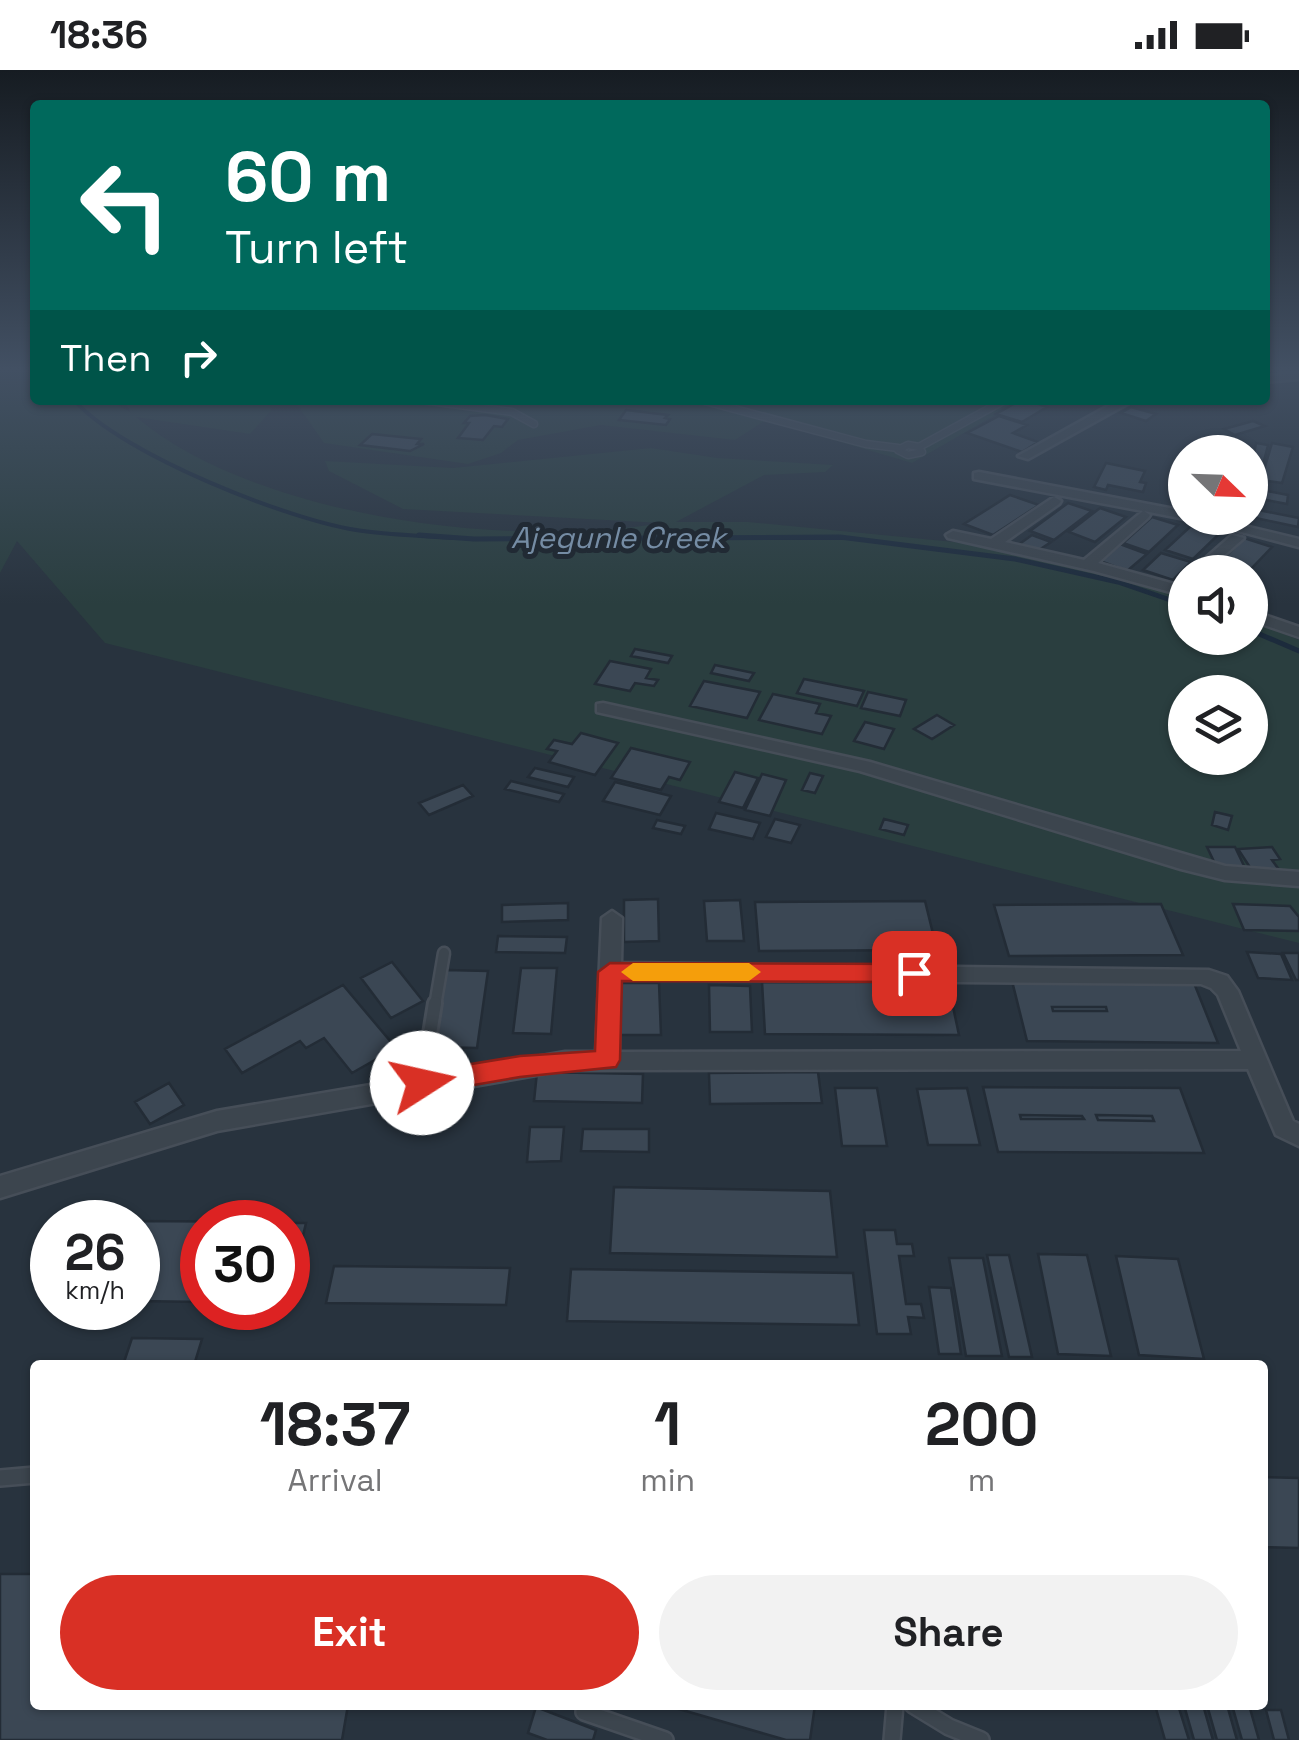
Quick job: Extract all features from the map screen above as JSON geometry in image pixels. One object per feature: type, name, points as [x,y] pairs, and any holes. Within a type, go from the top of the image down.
[{"type":"street","points":[[1024,456],[1037,449]]},
{"type":"street","points":[[979,476],[1168,512]]},
{"type":"street","points":[[995,543],[1054,501]]},
{"type":"street","points":[[1088,565],[1143,515]]},
{"type":"street","points":[[953,535],[1168,585]]},
{"type":"street","points":[[1266,535],[1299,543]]},
{"type":"street","points":[[1217,555],[1237,538]]},
{"type":"street","points":[[1268,621],[1299,632]]},
{"type":"street","points":[[603,708],[864,766],[1225,873],[1299,879]]},
{"type":"street","points":[[607,1060],[612,918]]},
{"type":"street","points":[[610,972],[1202,976],[1220,982],[1227,991],[1284,1128],[1299,1136]]},
{"type":"street","points":[[0,1187],[217,1121],[520,1066],[607,1060],[1255,1060]]},
{"type":"lane","points":[[900,449],[912,455],[921,453],[920,449]]},
{"type":"lane","points":[[422,1083],[444,953]]},
{"type":"lane","points":[[0,1478],[30,1475]]},
{"type":"lane","points":[[892,1740],[894,1710]]},
{"type":"lane","points":[[921,1710],[980,1740]]},
{"type":"lane","points":[[584,1712],[664,1740]]},
{"type":"green space","points":[[0,449],[183,449],[248,480],[315,502],[387,518],[533,532],[662,523],[403,509],[329,471],[325,461],[453,468],[657,449],[717,458],[833,465],[825,472],[764,475],[676,522],[748,522],[995,546],[1168,592],[1168,655],[1268,655],[1268,627],[1299,640],[1299,943],[105,643],[17,541],[0,573]]},
{"type":"green space","points":[[365,449],[506,449],[468,464]]},
{"type":"green space","points":[[864,449],[936,449],[912,463]]},
{"type":"building","points":[[1270,449],[1292,449],[1282,483],[1268,481]]},
{"type":"building","points":[[1106,463],[1145,471],[1140,482],[1146,483],[1143,492],[1108,485],[1106,490],[1094,487]]},
{"type":"building","points":[[1268,491],[1288,495],[1287,504],[1268,500]]},
{"type":"building","points":[[1010,495],[1039,505],[993,535],[964,524]]},
{"type":"building","points":[[1068,503],[1092,511],[1054,540],[1030,531]]},
{"type":"building","points":[[1100,508],[1126,517],[1095,542],[1069,532]]},
{"type":"building","points":[[1268,512],[1299,518],[1298,527],[1268,521]]},
{"type":"building","points":[[1152,517],[1168,522],[1168,534],[1149,552],[1123,543]]},
{"type":"building","points":[[1032,535],[1051,542],[1036,552],[1018,545]]},
{"type":"building","points":[[1181,535],[1218,535],[1197,555],[1165,550]]},
{"type":"building","points":[[1244,538],[1272,547],[1264,555],[1227,555]]},
{"type":"building","points":[[1120,544],[1147,554],[1127,571],[1100,561]]},
{"type":"building","points":[[1161,553],[1168,555],[1168,578],[1143,570]]},
{"type":"building","points":[[635,649],[672,656],[668,663],[631,656]]},
{"type":"building","points":[[610,661],[651,669],[646,678],[658,680],[654,686],[635,683],[630,691],[595,684]]},
{"type":"building","points":[[715,665],[754,673],[749,681],[711,673]]},
{"type":"building","points":[[804,679],[864,691],[857,706],[797,693]]},
{"type":"building","points":[[704,681],[760,692],[747,718],[690,706]]},
{"type":"building","points":[[868,692],[906,700],[900,716],[861,708]]},
{"type":"building","points":[[773,694],[820,704],[816,713],[831,716],[822,734],[759,720]]},
{"type":"building","points":[[937,715],[954,725],[932,739],[914,729]]},
{"type":"building","points":[[865,722],[894,729],[884,749],[854,741]]},
{"type":"building","points":[[581,733],[618,743],[595,775],[549,762],[557,751],[547,749],[554,740],[572,744]]},
{"type":"building","points":[[631,748],[690,762],[680,780],[669,777],[661,790],[611,778]]},
{"type":"building","points":[[535,768],[574,777],[568,787],[528,777]]},
{"type":"building","points":[[735,772],[758,778],[743,808],[719,802]]},
{"type":"building","points":[[810,773],[823,776],[815,793],[802,790]]},
{"type":"building","points":[[762,774],[786,780],[770,816],[745,810]]},
{"type":"building","points":[[511,781],[564,794],[559,802],[505,789]]},
{"type":"building","points":[[615,782],[671,796],[660,815],[603,801]]},
{"type":"building","points":[[463,785],[473,796],[429,815],[419,803]]},
{"type":"building","points":[[1215,812],[1232,816],[1228,830],[1212,825]]},
{"type":"building","points":[[716,813],[760,823],[753,839],[709,829]]},
{"type":"building","points":[[775,819],[800,825],[791,843],[766,837]]},
{"type":"building","points":[[884,819],[908,825],[904,835],[880,829]]},
{"type":"building","points":[[657,820],[685,826],[681,834],[653,828]]},
{"type":"building","points":[[1207,847],[1235,847],[1246,870],[1218,870]]},
{"type":"building","points":[[1272,847],[1280,859],[1272,860],[1280,871],[1253,872],[1238,849]]},
{"type":"building","points":[[658,899],[659,941],[624,942],[624,900]]},
{"type":"building","points":[[740,900],[744,941],[707,941],[704,901]]},
{"type":"building","points":[[925,901],[937,950],[759,951],[755,902]]},
{"type":"building","points":[[568,903],[568,920],[502,922],[502,905]]},
{"type":"building","points":[[1161,904],[1183,955],[1009,956],[994,905]]},
{"type":"building","points":[[1233,904],[1290,906],[1299,917],[1299,931],[1244,930]]},
{"type":"building","points":[[498,936],[567,937],[565,953],[496,952]]},
{"type":"building","points":[[1247,952],[1281,954],[1292,980],[1258,978]]},
{"type":"building","points":[[1283,953],[1299,953],[1299,980],[1296,980]]},
{"type":"building","points":[[392,962],[423,1001],[391,1018],[361,978]]},
{"type":"building","points":[[521,968],[557,968],[551,1034],[513,1033]]},
{"type":"building","points":[[446,970],[488,971],[477,1048],[432,1047]]},
{"type":"building","points":[[1012,981],[1194,983],[1218,1043],[1027,1041]],"holes":[[[1052,1007],[1106,1007],[1107,1011],[1053,1011]]]},
{"type":"building","points":[[762,982],[948,983],[959,1035],[765,1034]]},
{"type":"building","points":[[617,983],[659,983],[661,1035],[617,1035]]},
{"type":"building","points":[[343,985],[396,1048],[352,1073],[324,1038],[306,1048],[300,1041],[242,1073],[225,1049]]},
{"type":"building","points":[[709,985],[750,986],[752,1032],[710,1032]]},
{"type":"building","points":[[1052,1007],[1106,1007],[1107,1011],[1053,1011]]},
{"type":"building","points":[[537,1072],[643,1074],[642,1103],[534,1101]]},
{"type":"building","points":[[818,1072],[822,1103],[710,1104],[709,1073]]},
{"type":"building","points":[[169,1083],[184,1105],[150,1124],[135,1102]]},
{"type":"building","points":[[983,1087],[1180,1088],[1204,1153],[998,1152]],"holes":[[[1020,1115],[1082,1116],[1084,1119],[1021,1119]],[[1096,1115],[1152,1116],[1154,1121],[1098,1120]]]},
{"type":"building","points":[[835,1088],[877,1088],[887,1146],[842,1146]]},
{"type":"building","points":[[967,1088],[980,1145],[928,1145],[917,1089]]},
{"type":"building","points":[[1020,1115],[1082,1116],[1084,1119],[1021,1119]]},
{"type":"building","points":[[1096,1115],[1152,1116],[1154,1121],[1098,1120]]},
{"type":"building","points":[[530,1127],[564,1127],[561,1161],[527,1162]]},
{"type":"building","points":[[583,1129],[649,1129],[649,1152],[581,1151]]},
{"type":"building","points":[[614,1187],[830,1191],[837,1257],[610,1253]]},
{"type":"building","points":[[160,1221],[180,1221],[180,1302],[160,1301]]},
{"type":"building","points":[[864,1230],[895,1230],[897,1244],[912,1244],[914,1256],[899,1256],[906,1304],[921,1304],[924,1318],[908,1317],[911,1334],[877,1334]]},
{"type":"building","points":[[1038,1254],[1087,1255],[1111,1356],[1058,1354]]},
{"type":"building","points":[[987,1255],[1009,1255],[1032,1357],[1009,1357]]},
{"type":"building","points":[[1116,1256],[1178,1259],[1204,1359],[1139,1355]]},
{"type":"building","points":[[949,1258],[983,1258],[1002,1356],[966,1356]]},
{"type":"building","points":[[334,1266],[510,1268],[506,1305],[326,1303]]},
{"type":"building","points":[[571,1269],[853,1273],[859,1325],[567,1321]]},
{"type":"building","points":[[929,1287],[951,1288],[961,1354],[939,1354]]},
{"type":"building","points":[[132,1338],[202,1339],[196,1360],[125,1360]]},
{"type":"building","points":[[1268,1477],[1299,1478],[1299,1548],[1268,1547]]},
{"type":"building","points":[[0,1574],[30,1574],[30,1710],[347,1710],[342,1740],[0,1740]]},
{"type":"building","points":[[535,1710],[596,1730],[593,1740],[547,1740],[528,1733]]},
{"type":"building","points":[[682,1710],[814,1710],[810,1740],[786,1740]]},
{"type":"building","points":[[1156,1710],[1180,1710],[1189,1740],[1165,1740]]},
{"type":"building","points":[[1185,1710],[1204,1710],[1213,1740],[1194,1740]]},
{"type":"building","points":[[1208,1710],[1228,1710],[1237,1740],[1217,1740]]},
{"type":"building","points":[[1233,1710],[1250,1710],[1259,1740],[1242,1740]]},
{"type":"building","points":[[1266,1710],[1281,1710],[1289,1740],[1274,1740]]},
{"type":"waterway","name":"Ajegunle Creek","points":[[142,449],[253,500],[332,525],[455,538]]},
{"type":"waterway","name":"Ajegunle Creek","points":[[419,535],[474,539],[840,537],[1015,559],[1118,582],[1168,599]]},
{"type":"waterway","name":"Ajegunle Creek","points":[[721,538],[845,538]]},
{"type":"waterway","name":"Ajegunle Creek","points":[[1268,638],[1299,651]]},
{"type":"slow traffic","points":[[633,972],[749,972]]},
{"type":"route","points":[[422,1083],[520,1066],[607,1060],[610,972],[914,973]]}]
